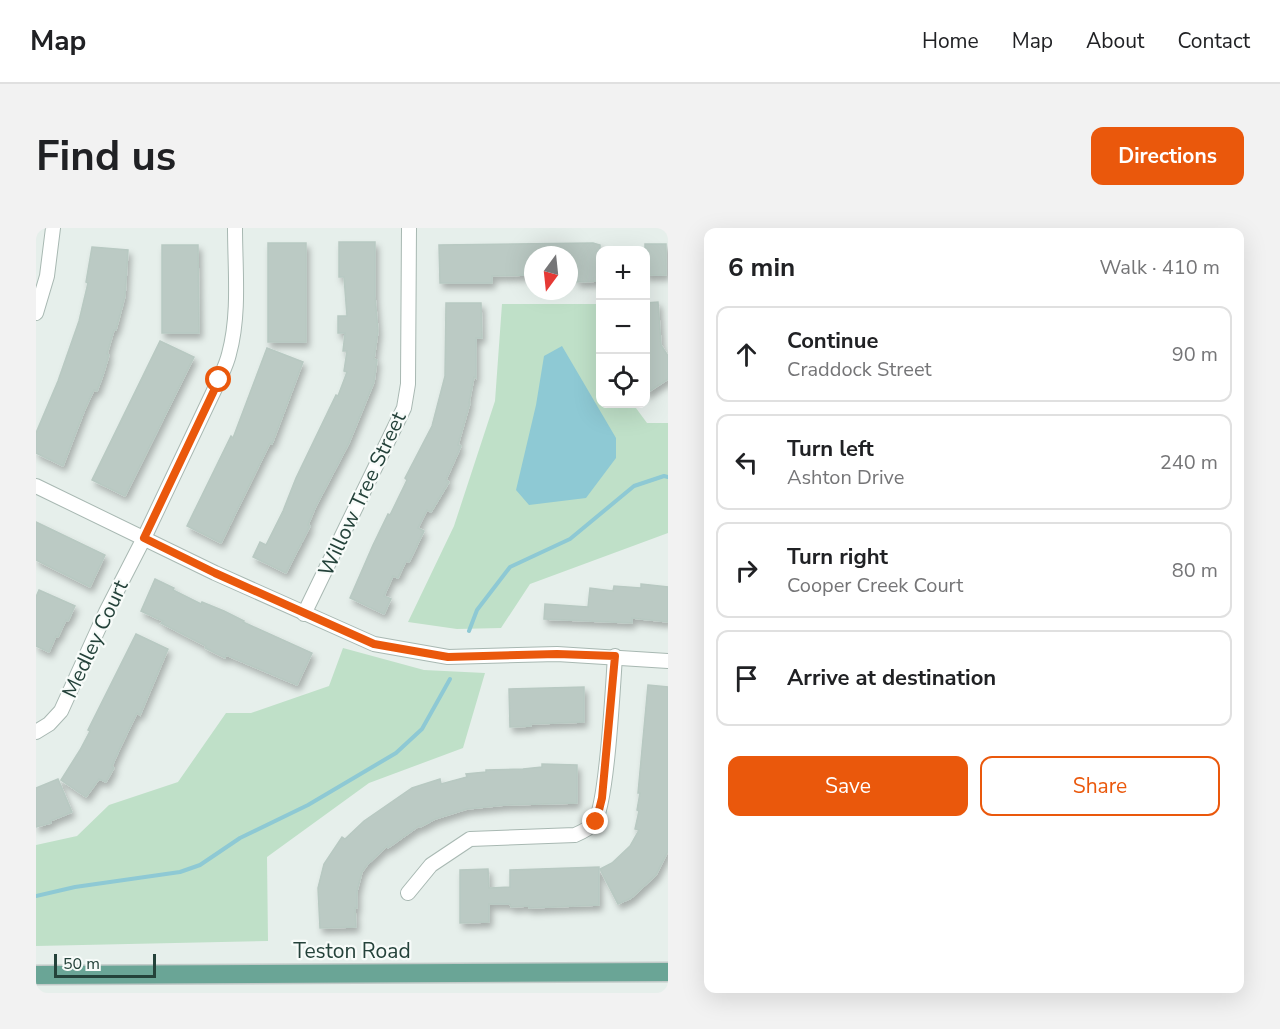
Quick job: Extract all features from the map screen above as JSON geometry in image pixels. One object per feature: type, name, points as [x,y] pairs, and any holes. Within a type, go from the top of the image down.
[{"type":"main road","name":"Teston Road","points":[[36,975],[668,972]]},
{"type":"street","points":[[36,313],[47,276],[53,228]]},
{"type":"street","name":"Medley Court","points":[[36,732],[49,724],[61,711],[106,612],[208,406],[229,353],[235,296],[235,228]]},
{"type":"street","name":"Willow Tree Street","points":[[304,614],[404,408],[408,384],[409,228]]},
{"type":"street","points":[[36,486],[215,573],[374,644],[448,657],[557,654],[668,661]]},
{"type":"street","points":[[408,893],[431,865],[470,838],[575,835],[587,830],[596,822],[602,798],[615,656]]},
{"type":"green space","points":[[502,304],[596,304],[596,408],[636,408],[647,423],[668,423],[668,533],[530,584],[501,628],[457,629],[408,622],[454,526],[495,401]]},
{"type":"green space","points":[[343,648],[424,670],[485,673],[463,748],[369,783],[267,857],[268,941],[36,946],[36,845],[77,836],[109,805],[178,782],[226,713],[251,713],[329,686]]},
{"type":"water","points":[[562,346],[596,404],[596,408],[598,408],[616,438],[616,458],[586,498],[529,505],[516,490],[536,405],[544,356]]},
{"type":"building","points":[[339,242],[375,242],[375,297],[378,331],[374,382],[349,443],[316,506],[308,525],[310,526],[286,573],[253,557],[260,542],[266,545],[336,395],[338,396],[347,372],[344,371],[347,351],[343,351],[345,333],[338,333],[338,316],[347,316],[344,277],[339,277]]},
{"type":"building","points":[[268,243],[306,243],[306,342],[268,342]]},
{"type":"building","points":[[593,243],[600,245],[596,246],[596,281],[578,282],[578,246],[524,246],[524,275],[492,276],[492,283],[440,283],[439,245]]},
{"type":"building","points":[[645,244],[666,244],[666,275],[650,275],[650,246],[645,246]]},
{"type":"building","points":[[162,245],[198,245],[199,333],[162,333]]},
{"type":"building","points":[[92,247],[128,250],[125,296],[103,375],[97,391],[94,390],[85,409],[63,466],[36,453],[36,433],[58,381],[79,321],[88,283],[86,282]]},
{"type":"building","points":[[658,302],[661,345],[668,356],[668,379],[650,391],[650,354],[650,303]]},
{"type":"building","points":[[446,303],[481,303],[482,338],[476,338],[476,378],[474,377],[470,403],[458,445],[461,446],[446,480],[449,482],[431,512],[427,510],[418,528],[424,531],[409,562],[406,561],[398,578],[393,576],[384,596],[391,599],[384,614],[350,598],[373,545],[388,514],[390,515],[407,480],[405,478],[432,426],[445,376]]},
{"type":"building","points":[[160,341],[194,357],[125,496],[92,480]]},
{"type":"building","points":[[267,348],[303,362],[272,444],[270,443],[221,543],[187,526],[231,436],[233,438]]},
{"type":"building","points":[[36,522],[105,555],[90,587],[36,560]]},
{"type":"building","points":[[155,579],[201,604],[202,602],[224,611],[312,653],[297,685],[226,655],[225,658],[161,623],[163,621],[141,611]]},
{"type":"building","points":[[641,584],[668,587],[668,622],[632,618],[632,623],[544,619],[545,604],[588,607],[590,588],[613,591],[614,586],[641,588]]},
{"type":"building","points":[[39,590],[75,606],[49,652],[36,646],[36,597]]},
{"type":"building","points":[[136,634],[168,649],[140,715],[137,713],[120,748],[112,766],[114,768],[106,782],[99,779],[86,797],[61,780],[90,731],[88,730]]},
{"type":"building","points":[[648,685],[668,687],[668,851],[656,875],[631,898],[618,904],[600,869],[612,863],[630,846],[639,830],[635,829],[639,811],[637,810],[640,793],[638,793]]},
{"type":"building","points":[[584,687],[584,722],[510,727],[509,689]]},
{"type":"building","points":[[542,764],[577,765],[577,803],[505,805],[467,809],[419,826],[388,848],[387,846],[362,872],[357,891],[357,908],[355,908],[356,927],[320,928],[318,888],[324,864],[342,837],[345,839],[364,821],[412,788],[440,779],[441,784],[467,777],[466,774],[486,772],[486,770],[542,767]]},
{"type":"building","points":[[58,779],[72,812],[50,821],[51,823],[36,827],[36,788]]},
{"type":"building","points":[[599,867],[599,905],[529,908],[529,906],[511,907],[510,904],[489,904],[489,922],[460,923],[460,870],[488,869],[489,888],[510,887],[510,870]]},
{"type":"waterway","points":[[469,631],[477,610],[510,567],[570,539],[634,486],[664,476],[668,477]]},
{"type":"waterway","points":[[36,896],[75,887],[180,872],[200,865],[240,838],[308,805],[396,753],[422,729],[450,679]]},
{"type":"route","points":[[219,380],[144,538],[215,573],[374,644],[448,657],[557,654],[615,656],[602,798],[596,822]]}]
